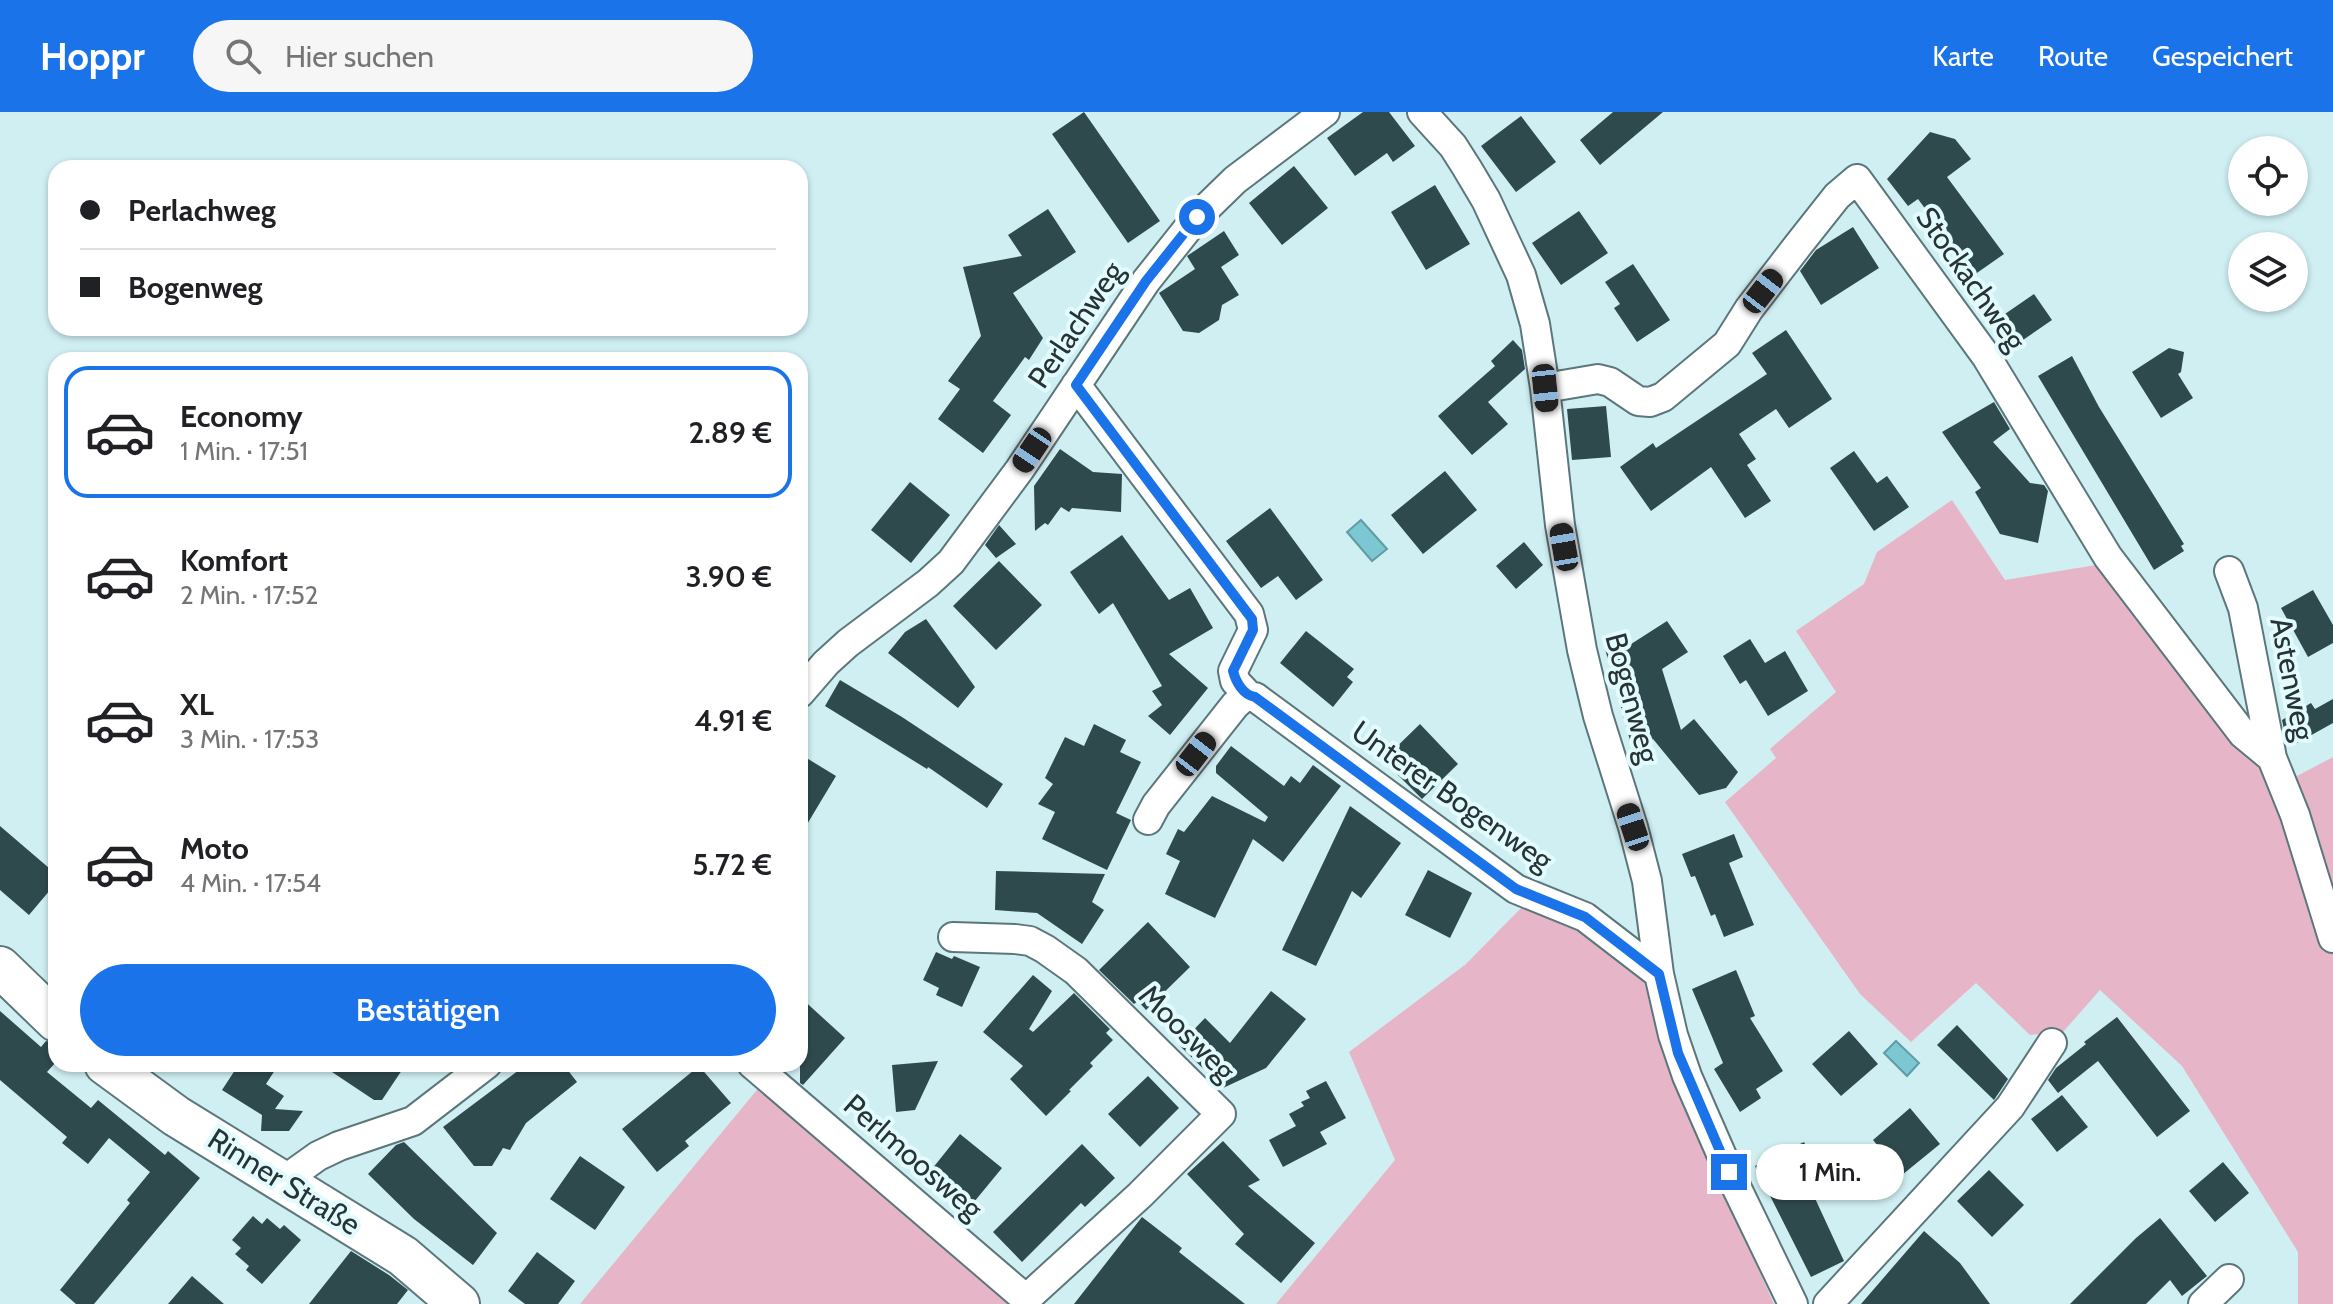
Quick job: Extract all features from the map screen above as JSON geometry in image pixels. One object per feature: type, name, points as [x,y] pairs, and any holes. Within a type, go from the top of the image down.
[{"type":"main road","points":[[0,967],[48,1013]]},
{"type":"main road","name":"Rinner Straße","points":[[116,1072],[176,1116],[403,1256],[459,1304]]},
{"type":"street","name":"Perlachweg","points":[[808,683],[848,643],[951,562],[1020,469],[1146,281],[1197,217],[1235,180],[1325,112]]},
{"type":"street","name":"Bogenweg","points":[[1422,112],[1453,146],[1467,168],[1513,256],[1535,324],[1560,525],[1576,617],[1589,683],[1647,881],[1659,974],[1673,1035],[1687,1076],[1729,1172],[1793,1304]]},
{"type":"street","name":"Stockachweg","points":[[1545,388],[1598,379],[1610,382],[1638,401],[1650,402],[1663,397],[1727,344],[1749,309],[1799,244],[1837,196],[1857,179],[1986,356],[2108,557],[2243,734],[2272,758]]},
{"type":"street","points":[[1076,385],[1252,619],[1253,630],[1233,671],[1235,681],[1249,696],[1229,712],[1156,805],[1148,820]]},
{"type":"street","name":"Astenweg","points":[[2229,571],[2243,608],[2272,758],[2295,815],[2333,938]]},
{"type":"street","name":"Unterer Bogenweg","points":[[1249,696],[1255,697],[1516,889],[1585,917],[1659,974]]},
{"type":"street","name":"Moosweg","points":[[953,937],[1015,939],[1030,941],[1045,949],[1076,971],[1221,1114],[1026,1301]]},
{"type":"street","points":[[1828,1304],[2010,1107],[2052,1043]]},
{"type":"street","points":[[283,1181],[318,1156],[339,1146],[413,1121],[477,1072]]},
{"type":"street","name":"Perlmoosweg","points":[[761,1072],[1026,1301]]},
{"type":"street","points":[[2203,1304],[2229,1279]]},
{"type":"shaded area","points":[[1952,500],[2005,580],[2102,564],[2278,786],[2333,757],[2333,1304],[2298,1304],[2298,1252],[2182,1066],[2100,990],[2063,1032],[2030,1035],[1976,983],[1911,1042],[1860,994],[1725,802],[1776,758],[1770,749],[1836,692],[1796,631],[1864,584],[1877,552]]},
{"type":"shaded area","points":[[1525,904],[1579,921],[1650,984],[1672,1076],[1774,1304],[1276,1304],[1395,1160],[1349,1052],[1466,964]]},
{"type":"shaded area","points":[[761,1085],[1012,1304],[580,1304]]},
{"type":"water","points":[[1361,520],[1387,549],[1372,561],[1347,532]]},
{"type":"water","points":[[1896,1041],[1919,1063],[1907,1076],[1884,1053]]},
{"type":"building","points":[[1084,112],[1160,221],[1128,243],[1052,134]]},
{"type":"building","points":[[1363,112],[1389,112],[1415,146],[1393,162],[1387,153],[1355,176],[1327,138]]},
{"type":"building","points":[[1613,112],[1663,112],[1600,165],[1580,140]]},
{"type":"building","points":[[1521,116],[1556,162],[1516,192],[1481,146]]},
{"type":"building","points":[[1930,132],[1955,139],[1971,159],[1947,177],[2004,254],[1974,275],[1918,199],[1908,206],[1887,179]]},
{"type":"building","points":[[1294,166],[1328,208],[1282,245],[1249,203]]},
{"type":"building","points":[[1435,185],[1470,244],[1426,270],[1391,212]]},
{"type":"building","points":[[1048,209],[1076,252],[1013,293],[1043,338],[1029,360],[1025,357],[993,401],[1011,415],[983,453],[938,419],[960,389],[948,381],[981,336],[963,267],[1022,256],[1008,235]]},
{"type":"building","points":[[1579,211],[1608,253],[1561,285],[1532,243]]},
{"type":"building","points":[[1853,227],[1879,268],[1821,305],[1800,271],[1816,250]]},
{"type":"building","points":[[1224,231],[1239,255],[1221,267],[1239,295],[1222,305],[1219,320],[1199,333],[1183,331],[1159,293],[1195,269],[1187,256]]},
{"type":"building","points":[[1633,264],[1670,320],[1637,342],[1614,308],[1620,304],[1605,282]]},
{"type":"building","points":[[2034,294],[2052,320],[2020,342],[2002,316]]},
{"type":"building","points":[[1786,330],[1832,399],[1789,428],[1776,409],[1739,434],[1756,459],[1747,465],[1771,501],[1745,518],[1711,467],[1651,511],[1620,467],[1653,443],[1656,448],[1767,374],[1752,353]]},
{"type":"building","points":[[1513,340],[1522,350],[1525,369],[1488,402],[1508,424],[1472,455],[1438,416],[1495,366],[1491,361]]},
{"type":"building","points":[[2169,348],[2184,352],[2178,374],[2193,398],[2161,418],[2132,372]]},
{"type":"building","points":[[2072,356],[2099,407],[2184,544],[2181,546],[2184,551],[2154,570],[2038,376]]},
{"type":"building","points":[[1994,402],[2010,429],[1993,442],[2030,483],[2044,485],[2048,491],[2038,543],[2000,534],[1975,492],[1981,488],[1942,432]]},
{"type":"building","points":[[1606,406],[1611,457],[1572,460],[1567,409]]},
{"type":"building","points":[[1060,449],[1093,472],[1122,474],[1121,512],[1072,508],[1069,512],[1061,507],[1048,525],[1045,523],[1035,531],[1034,486]]},
{"type":"building","points":[[1854,451],[1877,483],[1887,476],[1909,507],[1874,531],[1830,468]]},
{"type":"building","points":[[1445,471],[1477,510],[1423,554],[1391,515]]},
{"type":"building","points":[[910,482],[950,515],[911,563],[871,530]]},
{"type":"building","points":[[1270,508],[1323,580],[1296,600],[1278,576],[1261,588],[1226,541]]},
{"type":"building","points":[[999,525],[1016,544],[996,558],[985,545]]},
{"type":"building","points":[[1122,535],[1169,600],[1190,588],[1213,628],[1169,654],[1208,688],[1170,735],[1148,716],[1162,705],[1152,691],[1162,686],[1113,603],[1099,614],[1070,572]]},
{"type":"building","points":[[1524,542],[1543,565],[1516,589],[1496,566]]},
{"type":"building","points":[[999,561],[1042,605],[996,650],[953,606]]},
{"type":"building","points":[[2313,590],[2333,625],[2333,643],[2308,657],[2281,608]]},
{"type":"building","points":[[926,619],[975,687],[958,708],[888,653],[905,632]]},
{"type":"building","points":[[1667,621],[1688,652],[1662,669],[1681,730],[1694,719],[1738,772],[1726,788],[1699,795],[1653,739],[1634,755],[1604,645],[1621,632],[1628,646]]},
{"type":"building","points":[[1306,631],[1354,669],[1347,677],[1353,682],[1333,707],[1280,663]]},
{"type":"building","points":[[1750,639],[1765,663],[1785,651],[1808,691],[1768,716],[1746,680],[1740,684],[1723,656]]},
{"type":"building","points":[[840,680],[1003,784],[987,808],[928,767],[825,706]]},
{"type":"building","points":[[2333,699],[2333,723],[2290,747],[2282,720],[2311,703],[2315,709]]},
{"type":"building","points":[[1094,724],[1126,740],[1120,752],[1141,762],[1116,813],[1131,820],[1107,870],[1042,839],[1055,812],[1038,804],[1053,784],[1045,778],[1065,737],[1084,746]]},
{"type":"building","points":[[1420,724],[1458,764],[1422,799],[1383,760]]},
{"type":"building","points":[[1231,746],[1284,786],[1291,776],[1300,783],[1313,765],[1341,786],[1283,862],[1253,839],[1215,918],[1165,894],[1180,861],[1166,854],[1178,829],[1184,832],[1212,796],[1265,822],[1268,817],[1216,773],[1216,766]]},
{"type":"building","points":[[808,759],[836,776],[808,823]]},
{"type":"building","points":[[1350,806],[1401,843],[1361,898],[1352,891],[1316,966],[1282,950]]},
{"type":"building","points":[[0,826],[48,867],[48,892],[29,915],[0,890]]},
{"type":"building","points":[[1734,834],[1743,857],[1729,863],[1754,925],[1724,937],[1682,854]]},
{"type":"building","points":[[1428,870],[1472,893],[1450,938],[1405,915]]},
{"type":"building","points":[[996,871],[1105,874],[1092,902],[1104,910],[1082,944],[1037,913],[995,910]]},
{"type":"building","points":[[1148,922],[1190,967],[1146,1010],[1138,1001],[1134,1004],[1099,970]]},
{"type":"building","points":[[936,952],[980,967],[962,1007],[936,995],[939,988],[923,980]]},
{"type":"building","points":[[1736,970],[1755,1016],[1750,1018],[1783,1071],[1756,1089],[1761,1098],[1740,1112],[1714,1069],[1723,1063],[1692,989]]},
{"type":"building","points":[[1033,975],[1052,991],[1029,1029],[1033,1032],[1074,993],[1110,1029],[1106,1033],[1113,1040],[1046,1116],[1010,1079],[1023,1066],[983,1032]]},
{"type":"building","points":[[1271,991],[1306,1019],[1266,1068],[1223,1088],[1179,1045],[1205,1018],[1230,1043]]},
{"type":"building","points":[[808,1004],[845,1038],[803,1085],[800,1083],[800,1072],[808,1072]]},
{"type":"building","points":[[0,1011],[41,1047],[48,1041],[47,1072],[91,1108],[98,1100],[165,1155],[168,1151],[200,1178],[94,1304],[76,1304],[60,1290],[130,1203],[127,1200],[150,1172],[109,1138],[88,1164],[62,1143],[67,1137],[0,1080]]},
{"type":"building","points":[[2117,1017],[2190,1111],[2157,1137],[2098,1061],[2058,1093],[2048,1080],[2056,1068],[2086,1044],[2084,1042]]},
{"type":"building","points":[[1957,1025],[2008,1079],[1994,1100],[1937,1045]]},
{"type":"building","points":[[1849,1031],[1878,1064],[1841,1096],[1812,1064]]},
{"type":"building","points":[[938,1061],[915,1110],[896,1112],[892,1065]]},
{"type":"building","points":[[234,1072],[274,1072],[266,1084],[284,1096],[275,1109],[303,1111],[289,1131],[261,1131],[262,1115],[222,1090]]},
{"type":"building","points":[[332,1072],[401,1072],[382,1100],[374,1100]]},
{"type":"building","points":[[516,1072],[569,1072],[577,1082],[526,1123],[510,1150],[503,1148],[492,1166],[474,1166],[443,1127]]},
{"type":"building","points":[[692,1072],[704,1072],[731,1103],[685,1141],[689,1146],[657,1172],[622,1129]]},
{"type":"building","points":[[1148,1076],[1179,1108],[1140,1147],[1108,1114]]},
{"type":"building","points":[[1326,1081],[1346,1118],[1320,1132],[1327,1144],[1283,1167],[1269,1140],[1296,1126],[1289,1114],[1304,1106],[1301,1102],[1310,1098],[1306,1091]]},
{"type":"building","points":[[2062,1095],[2088,1127],[2057,1152],[2031,1119]]},
{"type":"building","points":[[1910,1108],[1940,1144],[1902,1175],[1873,1140]]},
{"type":"building","points":[[960,1134],[1002,1168],[965,1213],[924,1179]]},
{"type":"building","points":[[1223,1141],[1260,1180],[1248,1186],[1315,1243],[1281,1283],[1235,1244],[1244,1234],[1187,1174]]},
{"type":"building","points":[[404,1142],[497,1233],[473,1265],[414,1219],[368,1174],[396,1145]]},
{"type":"building","points":[[1804,1142],[1826,1188],[1813,1194],[1844,1261],[1811,1277],[1755,1166]]},
{"type":"building","points":[[1082,1144],[1115,1178],[1085,1207],[1081,1203],[1022,1262],[993,1232]]},
{"type":"building","points":[[580,1156],[625,1187],[595,1230],[550,1199]]},
{"type":"building","points":[[2223,1162],[2249,1193],[2215,1222],[2189,1191]]},
{"type":"building","points":[[1989,1170],[2024,1205],[1992,1237],[1957,1201]]},
{"type":"building","points":[[253,1216],[262,1224],[267,1218],[280,1229],[284,1225],[301,1240],[262,1284],[246,1270],[249,1266],[235,1254],[241,1248],[232,1240]]},
{"type":"building","points":[[1142,1217],[1182,1248],[1179,1252],[1245,1304],[1074,1304]]},
{"type":"building","points":[[2160,1218],[2207,1276],[2182,1296],[2170,1280],[2146,1304],[2070,1304],[2136,1238]]},
{"type":"building","points":[[1924,1231],[1960,1263],[1990,1304],[1861,1304]]},
{"type":"building","points":[[351,1251],[408,1290],[397,1304],[309,1304]]},
{"type":"building","points":[[537,1252],[575,1281],[558,1304],[525,1304],[508,1291]]},
{"type":"building","points":[[192,1276],[224,1304],[168,1304]]},
{"type":"route","points":[[1197,217],[1146,281],[1076,385],[1252,619],[1253,630],[1233,671],[1235,681],[1249,696],[1255,697],[1516,889],[1585,917],[1659,974],[1678,1053],[1729,1172]]}]
